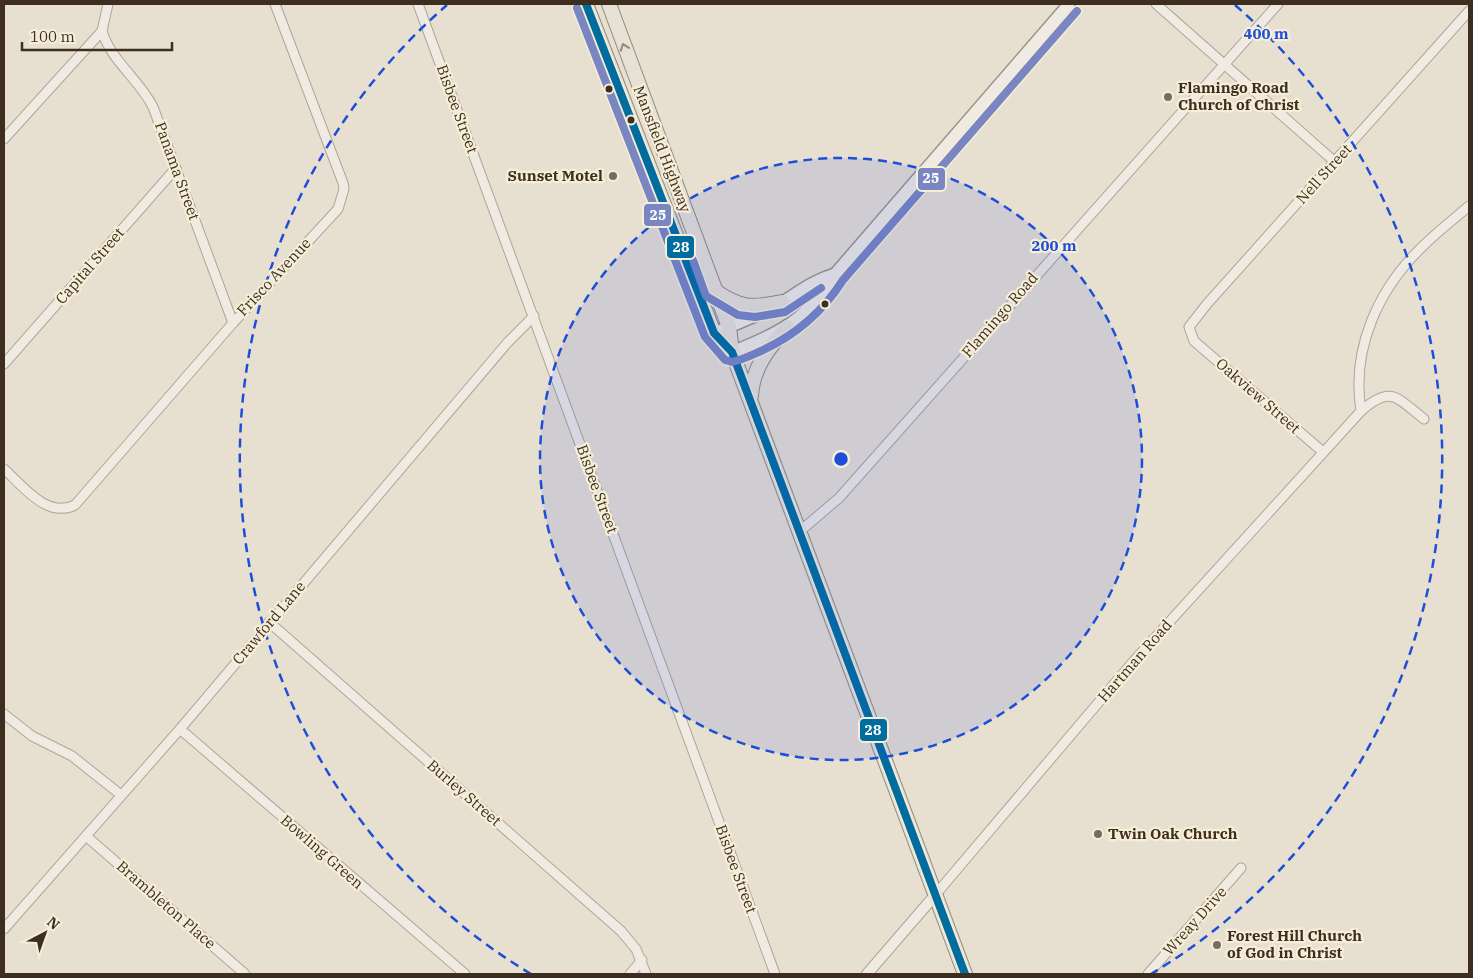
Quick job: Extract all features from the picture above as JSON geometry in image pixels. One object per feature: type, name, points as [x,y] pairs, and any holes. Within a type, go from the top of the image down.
[{"type":"main road","name":"Mansfield Highway","points":[[586,4],[613,79],[714,333],[732,352]]},
{"type":"main road","name":"Mansfield Highway","points":[[609,4],[729,327],[732,352],[965,974]]},
{"type":"main road","points":[[750,401],[752,378],[760,362],[787,327],[823,296],[835,274],[1069,4]]},
{"type":"main road","points":[[613,79],[633,72]]},
{"type":"main road","points":[[714,333],[782,302],[819,279],[835,274]]},
{"type":"main road","points":[[714,290],[740,305],[754,307],[782,302]]},
{"type":"main road","points":[[732,352],[763,340],[787,327]]},
{"type":"street","points":[[4,139],[102,31],[108,4]]},
{"type":"street","name":"Frisco Avenue","points":[[4,468],[45,504],[56,509],[67,509],[75,505],[233,323],[338,209],[344,189],[275,4]]},
{"type":"street","name":"Bisbee Street","points":[[418,4],[775,974]]},
{"type":"street","points":[[1156,4],[1335,162]]},
{"type":"street","name":"Flamingo Road","points":[[799,532],[839,498],[1278,4]]},
{"type":"street","name":"Nell Street","points":[[1194,341],[1189,327],[1195,317],[1469,10]]},
{"type":"street","name":"Panama Street","points":[[102,31],[106,44],[113,56],[148,96],[233,323]]},
{"type":"street","name":"Capital Street","points":[[4,364],[176,168]]},
{"type":"street","points":[[1360,412],[1358,393],[1362,348],[1378,305],[1405,266],[1423,246],[1469,206]]},
{"type":"street","name":"Crawford Lane","points":[[4,929],[180,729],[508,342],[534,316]]},
{"type":"street","name":"Oakview Street","points":[[1194,341],[1323,452]]},
{"type":"street","name":"Hartman Road","points":[[867,974],[1132,662],[1360,412],[1376,398],[1389,396],[1398,399],[1424,419]]},
{"type":"street","name":"Burley Street","points":[[269,622],[621,931],[636,949],[646,974]]},
{"type":"street","points":[[4,714],[32,736],[72,756],[120,795]]},
{"type":"street","name":"Bowling Green","points":[[180,729],[465,974]]},
{"type":"street","name":"Brambleton Place","points":[[86,836],[246,974]]},
{"type":"street","name":"Wreay Drive","points":[[1148,974],[1241,868]]},
{"type":"street","points":[[630,974],[642,960]]},
{"type":"transit line","name":"28","points":[[586,4],[714,333],[732,352],[965,974]]},
{"type":"transit line","name":"25","points":[[577,8],[705,337],[725,360],[732,362],[774,345],[797,330],[817,313],[843,280],[1077,11]]},
{"type":"transit line","name":"25","points":[[693,260],[706,296],[738,315],[755,317],[785,312],[821,288]]},
{"type":"place","name":"Flamingo Road Church of Christ","points":[[1168,97]]},
{"type":"place","name":"Sunset Motel","points":[[613,176]]},
{"type":"place","name":"Twin Oak Church","points":[[1098,834]]},
{"type":"place","name":"Forest Hill Church of God in Christ","points":[[1217,945]]}]
